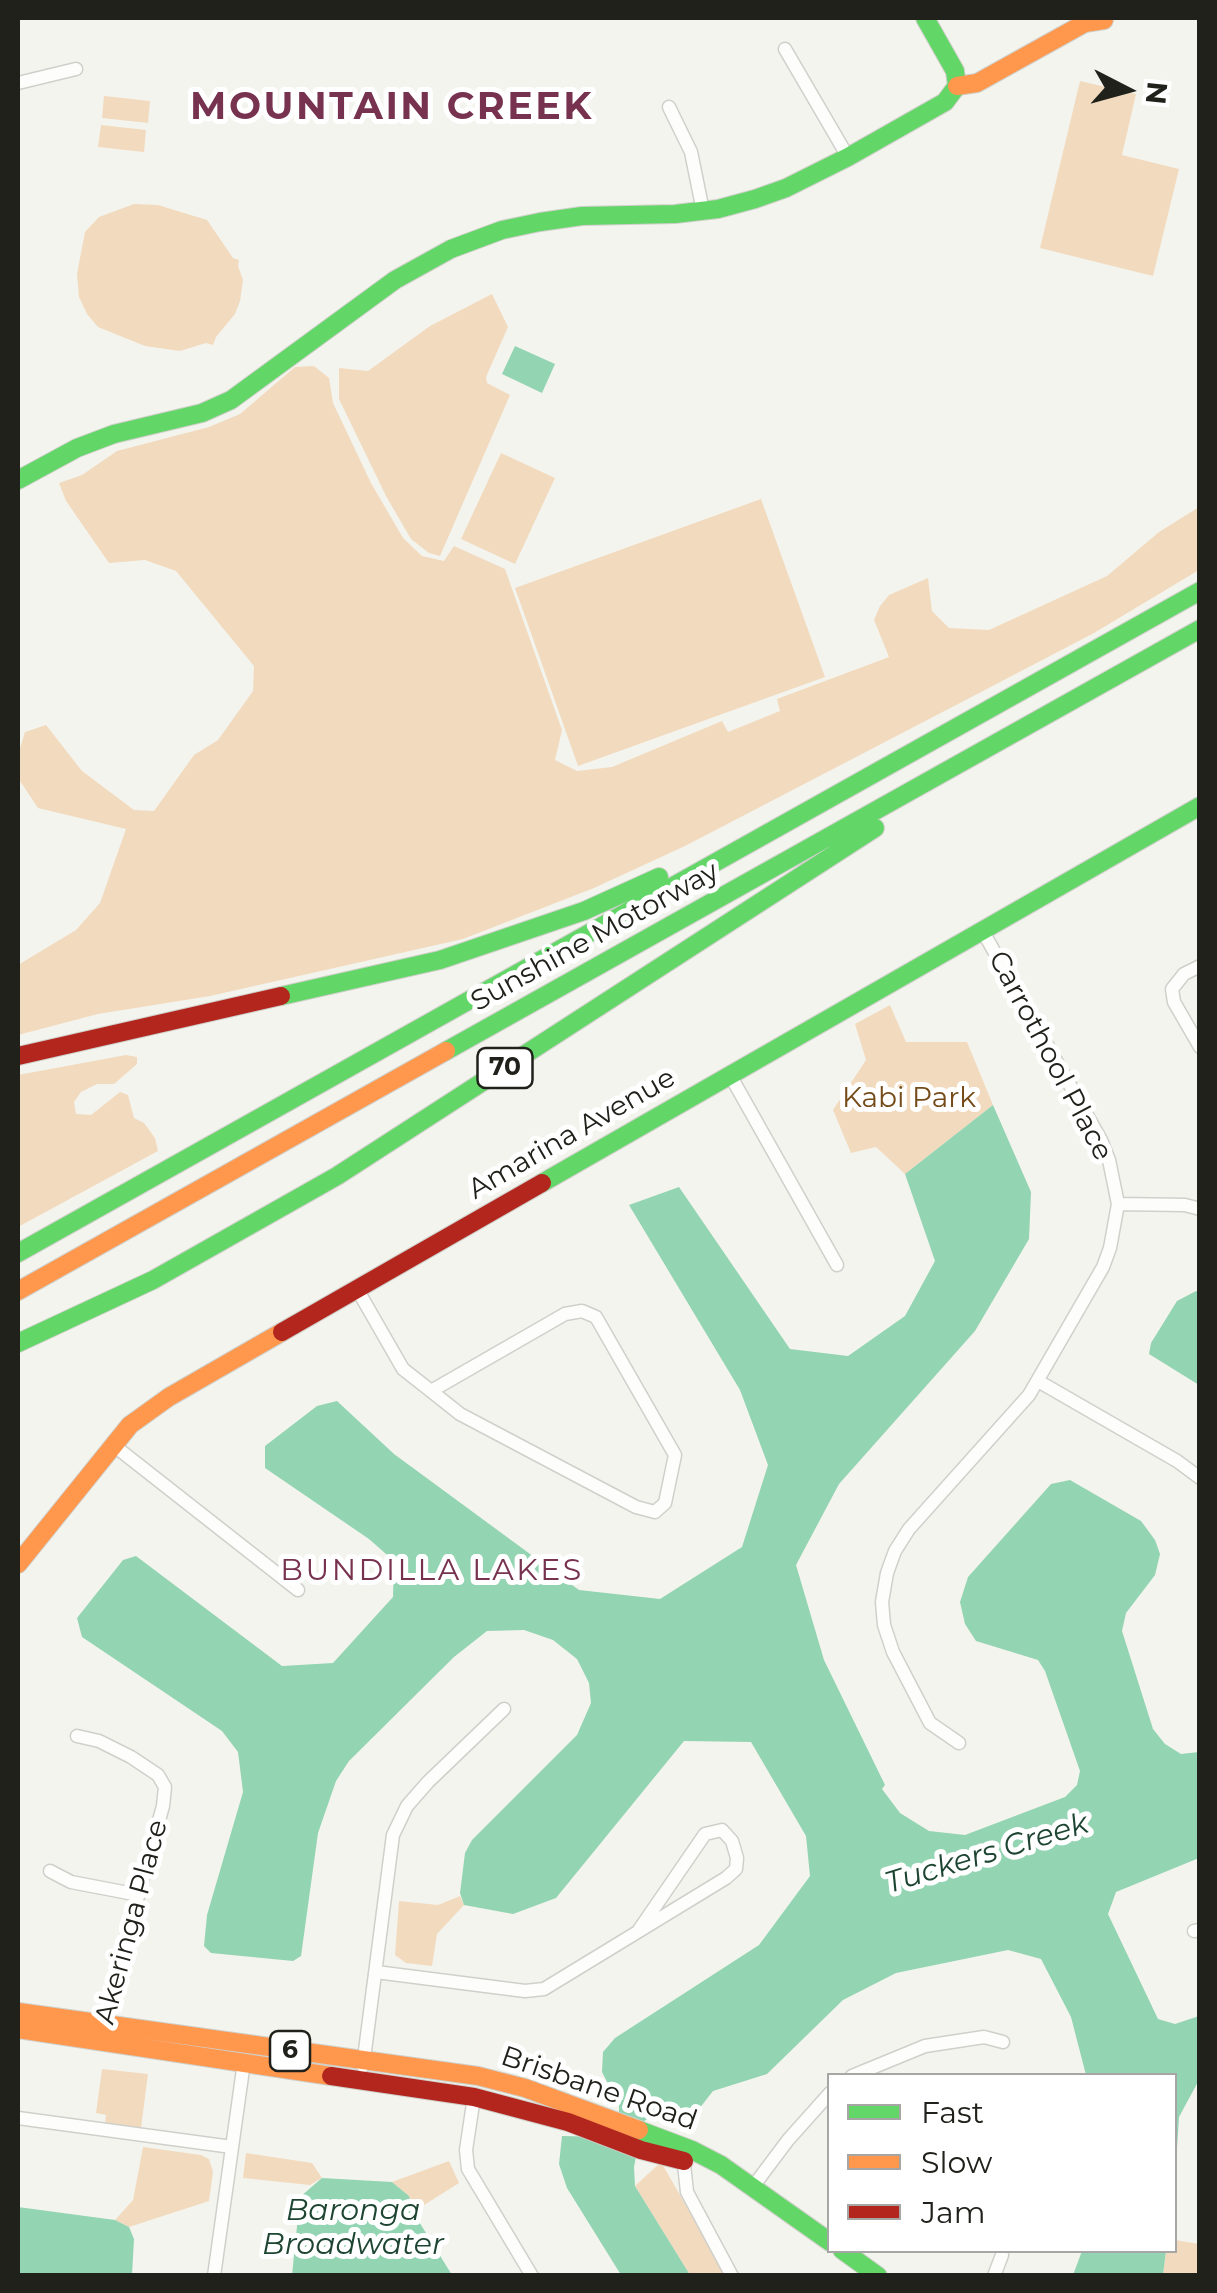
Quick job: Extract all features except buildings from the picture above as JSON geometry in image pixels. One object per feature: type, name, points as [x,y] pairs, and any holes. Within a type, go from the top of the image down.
[{"type":"main road","points":[[18,480],[77,448],[114,434],[202,413],[230,400],[396,280],[451,250],[502,230],[582,216],[702,211],[786,188],[848,157],[945,102],[957,86],[955,71],[925,18]]},
{"type":"main road","points":[[957,86],[978,83],[1084,22],[1104,20]]},
{"type":"main road","name":"Sunshine Motorway","points":[[18,1252],[1200,591]]},
{"type":"main road","name":"Sunshine Motorway","points":[[18,1291],[1200,629]]},
{"type":"main road","name":"70","points":[[18,1343],[153,1280],[337,1176],[925,795],[934,778]]},
{"type":"main road","name":"Amarina Avenue","points":[[21,1551],[112,1444],[139,1418],[178,1391],[1200,806]]},
{"type":"main road","points":[[18,1056],[440,960],[584,910],[715,851],[736,849]]},
{"type":"main road","points":[[18,1355],[40,1342],[55,1326]]},
{"type":"main road","name":"Brisbane Road","points":[[18,2012],[101,2034],[244,2062],[478,2076],[525,2088],[605,2129],[679,2153],[745,2184],[827,2240]]},
{"type":"main road","name":"Brisbane Road","points":[[18,2029],[101,2034],[362,2070],[605,2129]]},
{"type":"main road","points":[[474,2097],[478,2076]]},
{"type":"main road","points":[[846,2253],[878,2276]]},
{"type":"street","points":[[785,49],[848,157]]},
{"type":"street","points":[[18,83],[76,69]]},
{"type":"street","points":[[669,107],[691,152],[702,211]]},
{"type":"street","name":"Carrothool Place","points":[[959,1743],[930,1722],[893,1652],[884,1625],[884,1587],[895,1551],[910,1529],[1038,1382],[1103,1267],[1118,1204],[1101,1140],[982,930]]},
{"type":"street","points":[[1200,966],[1184,974],[1172,989],[1174,1002],[1200,1047]]},
{"type":"street","points":[[730,1075],[838,1265]]},
{"type":"street","points":[[1118,1204],[1185,1205],[1200,1209]]},
{"type":"street","points":[[357,1290],[403,1369],[460,1414],[636,1508],[655,1512],[665,1503],[675,1455],[596,1317],[582,1311],[565,1314],[431,1391]]},
{"type":"street","points":[[1038,1382],[1200,1478]]},
{"type":"street","points":[[112,1444],[298,1590]]},
{"type":"street","points":[[362,2070],[393,1835],[407,1806],[428,1782],[504,1709]]},
{"type":"street","name":"Akeringa Place","points":[[77,1736],[132,1757],[158,1775],[165,1787],[101,2034]]},
{"type":"street","points":[[376,1972],[525,1992],[544,1989],[726,1878],[736,1869],[737,1858],[732,1841],[722,1830],[705,1834],[638,1930]]},
{"type":"street","points":[[50,1871],[71,1882],[138,1896]]},
{"type":"street","points":[[859,2073],[924,2046],[984,2036],[1002,2042]]},
{"type":"street","points":[[214,2276],[244,2062]]},
{"type":"street","points":[[474,2097],[466,2150],[468,2169],[532,2276]]},
{"type":"street","points":[[745,2184],[827,2097]]},
{"type":"street","points":[[18,2118],[232,2148]]},
{"type":"street","points":[[679,2153],[686,2192],[732,2276]]},
{"type":"street","points":[[994,2276],[1002,2255]]},
{"type":"green space","points":[[1080,81],[1136,94],[1122,155],[1179,169],[1153,276],[1040,248]]},
{"type":"green space","points":[[104,96],[150,101],[148,123],[102,118]]},
{"type":"green space","points":[[101,125],[146,130],[144,152],[98,147]]},
{"type":"green space","points":[[134,204],[158,205],[207,220],[233,258],[239,260],[243,280],[240,301],[213,345],[206,343],[180,351],[145,346],[98,327],[87,314],[79,297],[77,274],[85,232],[99,217]]},
{"type":"green space","points":[[492,294],[508,327],[486,377],[487,383],[510,395],[440,556],[411,539],[386,496],[339,399],[339,368],[368,371],[430,326]]},
{"type":"green space","points":[[314,366],[329,378],[333,403],[371,483],[403,538],[422,556],[444,561],[454,546],[505,569],[562,730],[555,760],[577,771],[612,767],[722,721],[728,732],[780,711],[777,699],[889,657],[874,620],[880,606],[889,595],[928,578],[932,611],[949,628],[989,630],[1107,576],[1159,532],[1199,507],[1199,570],[1094,633],[685,846],[594,888],[463,939],[210,996],[98,1014],[18,1035],[18,965],[76,930],[100,903],[126,829],[38,808],[18,778],[18,755],[25,732],[46,725],[82,771],[134,810],[154,811],[194,755],[218,740],[253,691],[254,666],[176,571],[145,560],[109,563],[66,501],[59,483],[82,475],[117,451],[209,427],[240,414],[295,367]]},
{"type":"green space","points":[[501,453],[555,478],[515,564],[461,539]]},
{"type":"green space","points":[[761,499],[825,677],[578,766],[515,588]]},
{"type":"green space","name":"Kabi Park","points":[[890,1005],[906,1042],[967,1042],[993,1105],[905,1174],[876,1147],[851,1153],[833,1110],[866,1060],[855,1024]]},
{"type":"green space","points":[[126,1055],[137,1057],[137,1064],[114,1084],[97,1084],[81,1092],[74,1102],[76,1114],[91,1115],[120,1092],[128,1095],[134,1118],[144,1123],[155,1138],[158,1151],[18,1227],[18,1075]]},
{"type":"green space","points":[[460,1896],[464,1905],[437,1934],[432,1966],[406,1963],[395,1955],[399,1901],[438,1905]]},
{"type":"green space","points":[[102,2069],[148,2074],[141,2128],[105,2123],[106,2115],[96,2113]]},
{"type":"green space","points":[[143,2147],[209,2159],[213,2172],[209,2201],[129,2227],[115,2220],[133,2200]]},
{"type":"green space","points":[[246,2153],[312,2163],[322,2178],[310,2185],[243,2178]]},
{"type":"green space","points":[[449,2161],[459,2183],[413,2212],[409,2196],[392,2182]]},
{"type":"green space","points":[[661,2162],[726,2275],[690,2275],[635,2186]]},
{"type":"green space","points":[[1177,2240],[1199,2244],[1199,2275],[1163,2275],[1166,2253],[1177,2253]]},
{"type":"water","points":[[515,346],[555,364],[542,393],[502,374]]},
{"type":"water","name":"Tuckers Creek","points":[[993,1105],[1031,1192],[1029,1239],[975,1331],[839,1484],[796,1565],[824,1660],[885,1785],[882,1789],[900,1813],[929,1831],[965,1835],[1065,1797],[1077,1785],[1080,1771],[1045,1671],[1038,1660],[976,1641],[965,1624],[960,1602],[968,1577],[1051,1484],[1070,1480],[1141,1521],[1160,1554],[1155,1575],[1126,1613],[1122,1631],[1153,1729],[1165,1744],[1181,1754],[1199,1752],[1199,1858],[1116,1892],[1108,1914],[1158,2019],[1175,2024],[1199,2016],[1199,2080],[1179,2117],[1177,2148],[1177,2073],[1085,2073],[1071,2017],[1041,1959],[1008,1950],[896,1973],[843,2000],[767,2074],[713,2091],[699,2109],[654,2114],[643,2122],[634,2167],[635,2186],[690,2275],[621,2275],[567,2188],[559,2164],[562,2136],[610,2137],[619,2105],[602,2072],[603,2052],[615,2038],[759,1945],[810,1876],[806,1836],[751,1742],[684,1741],[556,1898],[513,1914],[464,1905],[460,1893],[465,1853],[472,1840],[577,1735],[591,1703],[589,1683],[577,1659],[553,1640],[524,1630],[487,1631],[454,1657],[349,1761],[336,1781],[318,1833],[301,1956],[293,1961],[211,1953],[204,1946],[207,1915],[243,1792],[238,1752],[222,1731],[82,1637],[77,1618],[123,1560],[136,1556],[282,1666],[333,1663],[393,1597],[394,1561],[369,1539],[265,1468],[265,1446],[317,1406],[337,1401],[394,1454],[579,1590],[660,1599],[742,1547],[768,1465],[740,1390],[629,1205],[679,1187],[790,1349],[848,1356],[905,1316],[935,1261],[905,1174]]},
{"type":"water","points":[[1196,1291],[1200,1293],[1199,1385],[1149,1354],[1151,1343],[1177,1301]]},
{"type":"water","name":"Baronga Broadwater","points":[[322,2178],[392,2182],[409,2196],[413,2212],[452,2275],[292,2275],[300,2197]]},
{"type":"water","points":[[18,2207],[115,2220],[129,2227],[134,2239],[132,2275],[18,2275]]},
{"type":"water","points":[[1081,2253],[1166,2253],[1163,2275],[1073,2275]]},
{"type":"traffic: fast","points":[[925,18],[955,71],[957,86]]},
{"type":"traffic: fast","points":[[18,480],[77,448],[114,434],[202,413],[231,400],[395,280],[451,249],[502,230],[540,222],[582,216],[675,214],[718,209],[755,199],[848,157],[945,102],[957,86]]},
{"type":"traffic: fast","points":[[18,1253],[1200,591]]},
{"type":"traffic: fast","points":[[446,1051],[1200,629]]},
{"type":"traffic: fast","points":[[542,1183],[1200,806]]},
{"type":"traffic: fast","points":[[18,1343],[153,1280],[337,1176],[875,828]]},
{"type":"traffic: fast","points":[[281,996],[440,960],[584,911],[659,877]]},
{"type":"traffic: fast","points":[[639,2130],[721,2165],[827,2240]]},
{"type":"traffic: fast","points":[[846,2253],[878,2276]]},
{"type":"traffic: slow","points":[[957,86],[977,83],[1085,23],[1104,20]]},
{"type":"traffic: slow","points":[[18,1291],[446,1051]]},
{"type":"traffic: slow","points":[[18,1564],[130,1425],[169,1397],[282,1332]]},
{"type":"traffic: slow","points":[[18,2012],[478,2076],[525,2088],[639,2130]]},
{"type":"traffic: slow","points":[[18,2029],[331,2076]]},
{"type":"traffic: jam","points":[[18,1056],[281,996]]},
{"type":"traffic: jam","points":[[282,1332],[542,1183]]},
{"type":"traffic: jam","points":[[331,2076],[474,2097],[568,2122],[641,2150],[684,2161]]},
{"type":"district","name":"MOUNTAIN CREEK","points":[[392,108]]},
{"type":"district","name":"BUNDILLA LAKES","points":[[432,1571]]}]
